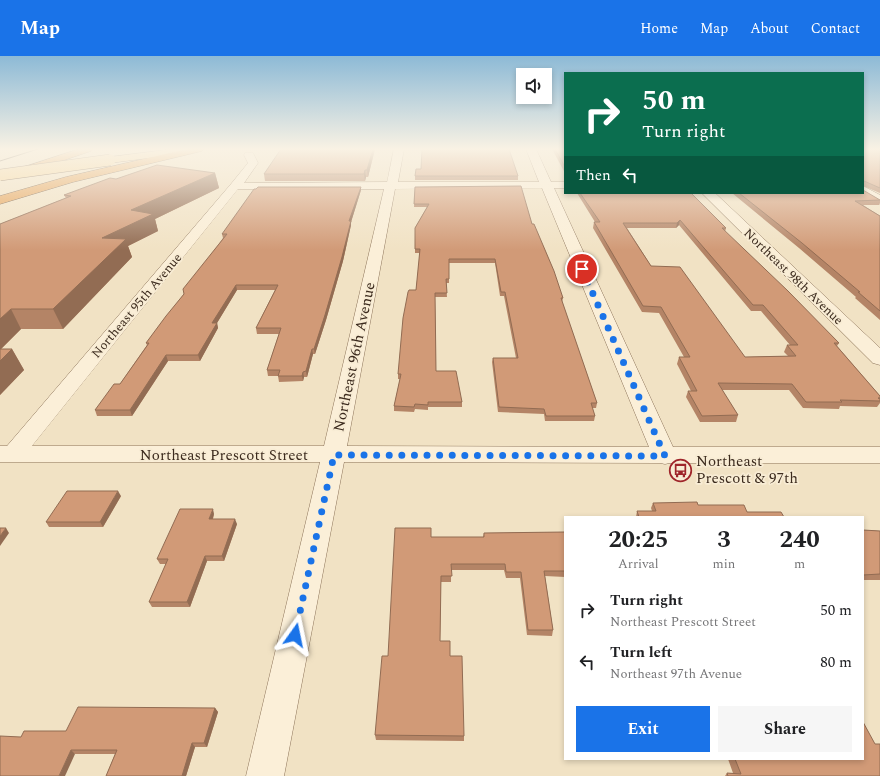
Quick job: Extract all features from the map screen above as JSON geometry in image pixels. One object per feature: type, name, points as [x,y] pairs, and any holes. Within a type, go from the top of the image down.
[{"type":"highway","points":[[0,200],[58,183]]},
{"type":"street","name":"Northeast 95th Avenue","points":[[6,454],[238,183]]},
{"type":"street","name":"Northeast 96th Avenue","points":[[265,776],[389,190],[392,185]]},
{"type":"street","points":[[546,185],[665,456]]},
{"type":"street","points":[[235,186],[564,185]]},
{"type":"street","points":[[864,185],[880,185]]},
{"type":"street","points":[[864,190],[880,200]]},
{"type":"street","name":"Northeast 98th Avenue","points":[[709,194],[880,359]]},
{"type":"street","name":"Northeast Prescott Street","points":[[6,454],[665,456],[880,455]]},
{"type":"building","points":[[98,183],[193,183],[131,210],[153,214],[102,238],[126,239],[53,309],[11,309],[0,319],[0,224],[71,196],[64,195]]},
{"type":"building","points":[[868,183],[880,183],[880,188]]},
{"type":"building","points":[[521,186],[532,224],[534,224],[554,271],[563,298],[561,298],[597,403],[591,403],[595,416],[546,416],[544,409],[499,407],[493,358],[518,358],[505,292],[501,292],[495,259],[449,259],[449,279],[446,279],[447,293],[435,293],[436,371],[456,371],[462,402],[428,402],[428,405],[415,404],[414,407],[394,406],[401,374],[398,374],[403,318],[408,292],[409,290],[416,290],[420,249],[415,249],[415,228],[429,204],[414,204],[415,187]]},
{"type":"building","points":[[258,187],[361,187],[349,221],[351,221],[342,257],[325,315],[314,349],[312,349],[306,371],[303,372],[302,376],[278,376],[280,370],[267,370],[281,328],[256,328],[278,285],[236,285],[212,323],[217,323],[198,355],[166,355],[130,410],[95,410],[114,384],[120,384],[149,343],[146,343],[184,294],[183,289],[227,234],[222,234],[254,189]]},
{"type":"building","points":[[864,191],[880,200],[855,201],[880,216],[880,311],[858,292],[860,292],[740,194],[864,194]]},
{"type":"building","points":[[581,194],[692,194],[726,228],[722,228],[788,291],[839,343],[834,343],[880,396],[880,398],[878,398],[880,401],[840,400],[842,402],[806,402],[792,384],[718,383],[738,415],[702,416],[688,391],[697,391],[679,357],[690,357],[661,307],[643,306],[594,222],[600,222]],"holes":[[[680,220],[753,305],[763,305],[798,345],[787,345],[796,356],[745,357],[680,267],[651,266],[623,223],[677,223]]]},
{"type":"building","points":[[0,349],[12,349],[0,361]]},
{"type":"building","points":[[67,491],[118,491],[100,522],[46,522]]},
{"type":"building","points":[[697,502],[698,505],[744,505],[747,512],[781,512],[783,516],[639,516],[637,511],[656,511],[653,503]]},
{"type":"building","points":[[180,509],[213,509],[209,519],[235,519],[222,556],[205,556],[187,602],[149,602],[168,559],[157,559]]},
{"type":"building","points":[[0,528],[6,528],[0,536]]},
{"type":"building","points":[[395,528],[431,528],[431,537],[484,537],[484,533],[564,532],[564,571],[544,571],[553,630],[528,630],[521,572],[506,572],[505,564],[451,564],[452,576],[441,576],[440,641],[450,641],[450,656],[462,656],[464,736],[375,735],[382,656],[388,656]]},
{"type":"building","points":[[864,530],[880,531],[880,574],[864,575]]},
{"type":"building","points":[[78,707],[215,708],[204,743],[192,743],[182,776],[106,776],[117,750],[71,750],[59,776],[0,776],[0,736],[21,737],[24,731],[66,731]]},
{"type":"building","points":[[864,724],[875,744],[880,744],[880,776],[728,776],[727,773],[741,774],[735,760],[864,760]]},
{"type":"place","name":"Northeast Prescott & 97th","points":[[680,470]]},
{"type":"route","points":[[295,635],[334,455],[665,456],[582,269]]}]
